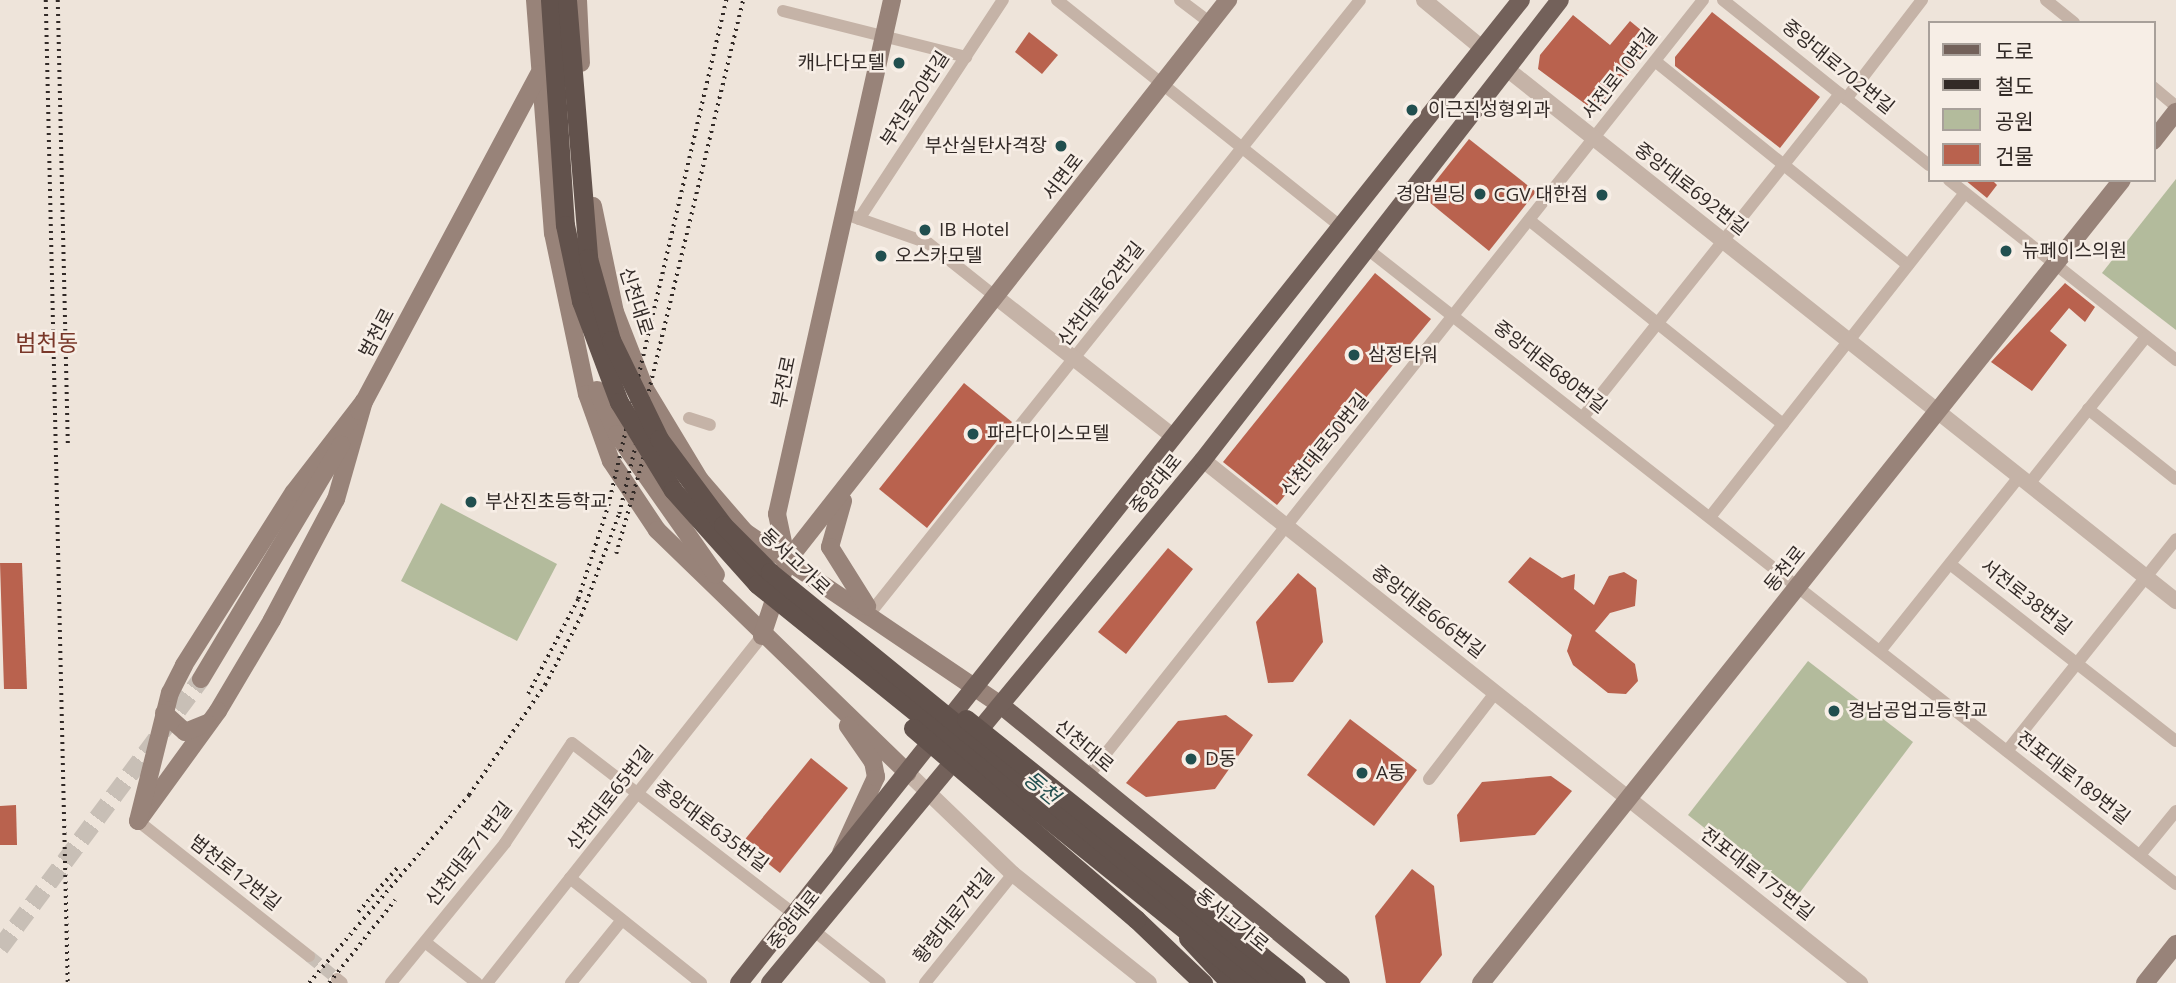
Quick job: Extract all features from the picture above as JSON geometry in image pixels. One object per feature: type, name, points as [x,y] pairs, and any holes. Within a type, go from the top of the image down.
[{"type":"highway","name":"동서고가로","points":[[550,0],[565,225],[581,301],[619,402],[650,457],[709,534],[757,584],[877,684],[1251,983]]},
{"type":"highway","name":"동서고가로","points":[[567,0],[579,204],[611,340],[659,439],[723,525],[859,650],[1274,983]]},
{"type":"highway","points":[[723,525],[1296,983]]},
{"type":"highway","points":[[877,684],[912,727],[1203,983]]},
{"type":"highway","points":[[1174,921],[1230,983]]},
{"type":"main road","points":[[535,0],[553,233],[584,362],[617,434],[654,491],[762,636],[826,691],[908,773]]},
{"type":"main road","name":"범천로","points":[[201,680],[364,401],[578,0]]},
{"type":"main road","name":"신천대로","points":[[578,0],[595,227],[615,312],[645,389],[700,480],[745,532],[786,561],[871,612],[974,691],[1002,706],[1341,983]]},
{"type":"main road","name":"부전로","points":[[786,561],[777,514],[851,216],[883,36],[892,0]]},
{"type":"main road","name":"서면로","points":[[786,561],[1228,0]]},
{"type":"main road","name":"중앙대로","points":[[739,983],[974,691],[1521,0]]},
{"type":"main road","name":"중앙대로","points":[[770,983],[925,792],[1002,706],[1203,460],[1560,0]]},
{"type":"main road","points":[[2155,138],[2176,112]]},
{"type":"main road","name":"동천로","points":[[1480,983],[2120,182]]},
{"type":"main road","points":[[138,821],[218,711],[337,499],[364,401]]},
{"type":"main road","points":[[138,821],[164,713],[184,665],[294,492],[364,401]]},
{"type":"main road","name":"서면로","points":[[859,470],[834,519],[830,547],[871,612]]},
{"type":"main road","points":[[762,636],[786,561]]},
{"type":"main road","points":[[826,691],[873,762],[876,777],[841,853]]},
{"type":"main road","points":[[164,713],[174,727],[194,732],[218,711]]},
{"type":"main road","points":[[2145,983],[2176,944]]},
{"type":"street","name":"부전로20번길","points":[[851,216],[966,57],[1003,0]]},
{"type":"street","points":[[1057,0],[1341,227]]},
{"type":"street","points":[[1180,0],[1210,23]]},
{"type":"street","name":"신천대로62번길","points":[[871,612],[1360,0]]},
{"type":"street","points":[[1424,0],[1483,49]]},
{"type":"street","name":"서전로10번길","points":[[1594,138],[1703,0]]},
{"type":"street","name":"중앙대로702번길","points":[[1723,0],[1927,163]]},
{"type":"street","points":[[2046,0],[2072,21]]},
{"type":"street","points":[[1583,417],[1782,166],[1843,96],[1918,1]]},
{"type":"street","points":[[783,11],[966,57]]},
{"type":"street","points":[[1655,61],[1908,265]]},
{"type":"street","name":"중앙대로692번길","points":[[1507,69],[2176,601]]},
{"type":"street","points":[[2155,89],[2176,106]]},
{"type":"street","name":"신천대로50번길","points":[[1088,776],[1594,138]]},
{"type":"street","points":[[1951,182],[2176,360]]},
{"type":"street","points":[[1710,517],[1965,193]]},
{"type":"street","points":[[851,216],[928,243],[1174,437]]},
{"type":"street","points":[[1529,220],[1783,424]]},
{"type":"street","name":"중앙대로680번길","points":[[1366,248],[1798,586]]},
{"type":"street","points":[[1880,651],[1950,564],[2088,409],[2146,337]]},
{"type":"street","points":[[2088,409],[2176,479]]},
{"type":"street","points":[[689,418],[710,425]]},
{"type":"street","name":"중앙대로666번길","points":[[1203,460],[1628,799]]},
{"type":"street","name":"서전로38번길","points":[[2007,751],[2176,538]]},
{"type":"street","name":"서전로38번길","points":[[1950,564],[2078,662]]},
{"type":"street","name":"전포대로189번길","points":[[1798,586],[2176,884]]},
{"type":"street","name":"신천대로65번길","points":[[487,983],[762,636]]},
{"type":"street","points":[[2078,662],[2176,741]]},
{"type":"street","points":[[1429,779],[1495,693]]},
{"type":"street","name":"중앙대로635번길","points":[[572,743],[794,914]]},
{"type":"street","name":"신천대로71번길","points":[[391,983],[505,843],[572,743]]},
{"type":"street","points":[[908,773],[1013,874],[1149,983]]},
{"type":"street","name":"전포대로175번길","points":[[1628,799],[1860,983]]},
{"type":"street","points":[[2140,855],[2176,811]]},
{"type":"street","name":"범천로12번길","points":[[138,821],[309,956]]},
{"type":"street","name":"황령대로7번길","points":[[925,983],[1013,874]]},
{"type":"street","points":[[570,878],[701,983]]},
{"type":"street","points":[[571,983],[622,920]]},
{"type":"street","points":[[813,930],[880,983]]},
{"type":"street","points":[[425,942],[477,983]]},
{"type":"green space","points":[[2176,179],[2176,330],[2102,273]]},
{"type":"green space","points":[[441,503],[557,564],[517,641],[401,581]]},
{"type":"green space","points":[[1808,661],[1913,742],[1795,899],[1688,815]]},
{"type":"building","points":[[1712,12],[1820,97],[1780,148],[1675,66],[1675,57]]},
{"type":"building","points":[[1573,15],[1610,45],[1630,21],[1653,40],[1596,112],[1538,69],[1540,55]]},
{"type":"building","points":[[1029,32],[1058,55],[1042,74],[1015,52]]},
{"type":"building","name":"경암빌딩","points":[[1469,139],[1536,192],[1489,251],[1423,197]]},
{"type":"building","points":[[1967,182],[1994,182],[1997,185],[1987,198]]},
{"type":"building","name":"삼정타워","points":[[1375,273],[1431,319],[1277,505],[1223,462]]},
{"type":"building","points":[[2065,283],[2095,307],[2085,322],[2069,308],[2050,331],[2067,345],[2032,391],[1991,362]]},
{"type":"building","points":[[964,383],[1012,422],[927,528],[879,489]]},
{"type":"building","points":[[1168,548],[1193,569],[1126,654],[1098,632]]},
{"type":"building","points":[[1530,557],[1562,578],[1575,574],[1574,589],[1594,605],[1609,576],[1624,572],[1637,580],[1635,606],[1610,613],[1595,631],[1635,664],[1638,681],[1626,694],[1608,693],[1573,665],[1567,651],[1572,635],[1508,582]]},
{"type":"building","points":[[0,563],[22,563],[27,689],[4,689]]},
{"type":"building","points":[[1298,573],[1316,588],[1323,642],[1293,682],[1268,683],[1256,622]]},
{"type":"building","name":"D동","points":[[1226,715],[1253,735],[1215,789],[1146,797],[1126,783],[1178,721]]},
{"type":"building","name":"A동","points":[[1350,719],[1417,770],[1374,826],[1307,775]]},
{"type":"building","points":[[811,758],[848,788],[780,873],[742,843]]},
{"type":"building","points":[[1551,776],[1572,791],[1535,835],[1460,842],[1457,815],[1482,782]]},
{"type":"building","points":[[16,805],[17,845],[0,845],[0,806]]},
{"type":"building","points":[[1412,869],[1434,886],[1442,955],[1420,983],[1386,983],[1375,916]]},
{"type":"tunnel","points":[[0,948],[201,679]]},
{"type":"tunnel","points":[[309,956],[337,979]]},
{"type":"railway","points":[[46,0],[68,983]]},
{"type":"railway","points":[[58,0],[68,448]]},
{"type":"railway","points":[[528,694],[578,599],[608,506],[726,0]]},
{"type":"railway","points":[[309,983],[469,795],[545,685],[581,616],[619,514],[743,0]]},
{"type":"railway","points":[[616,554],[655,416]]},
{"type":"railway","points":[[358,912],[398,867]]},
{"type":"railway","points":[[329,983],[395,900]]},
{"type":"place","name":"캐나다모텔","points":[[899,63]]},
{"type":"place","name":"이근직성형외과","points":[[1412,110]]},
{"type":"place","name":"부산실탄사격장","points":[[1061,146]]},
{"type":"place","name":"경암빌딩","points":[[1480,194]]},
{"type":"place","name":"CGV 대한점","points":[[1602,195]]},
{"type":"place","name":"IB Hotel","points":[[925,230]]},
{"type":"place","name":"뉴페이스의원","points":[[2006,251]]},
{"type":"place","name":"오스카모텔","points":[[881,256]]},
{"type":"place","name":"삼정타워","points":[[1354,355]]},
{"type":"place","name":"파라다이스모텔","points":[[973,434]]},
{"type":"place","name":"부산진초등학교","points":[[471,502]]},
{"type":"place","name":"경남공업고등학교","points":[[1834,711]]},
{"type":"place","name":"D동","points":[[1191,759]]},
{"type":"place","name":"A동","points":[[1362,773]]},
{"type":"district","name":"범천동","points":[[47,342]]},
{"type":"water label","name":"동천","points":[[1042,787]]}]
